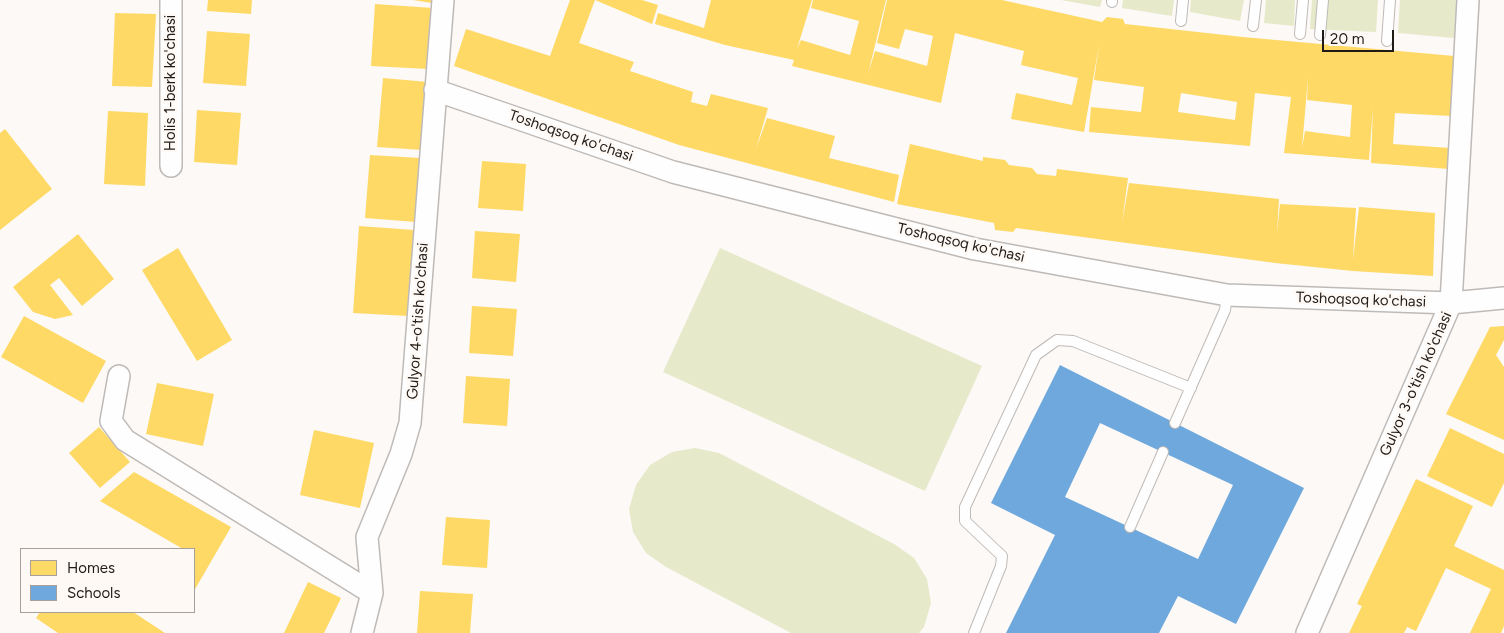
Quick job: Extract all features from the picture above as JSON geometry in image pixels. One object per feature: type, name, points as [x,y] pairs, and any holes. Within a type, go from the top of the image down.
[{"type":"street","name":"Holis 1-berk ko'chasi","points":[[171,0],[171,166]]},
{"type":"street","name":"Gulyor 4-o'tish ko'chasi","points":[[362,633],[372,593],[367,537],[401,454],[410,423],[443,0]]},
{"type":"street","name":"Gulyor 3-o'tish ko'chasi","points":[[1307,633],[1452,303],[1468,0]]},
{"type":"street","name":"Toshoqsoq ko'chasi","points":[[435,90],[683,174],[975,249],[1227,295],[1452,303],[1504,298]]},
{"type":"street","points":[[119,376],[111,421],[125,440],[372,593]]},
{"type":"lane","points":[[1181,20],[1183,0]]},
{"type":"lane","points":[[1253,26],[1256,0]]},
{"type":"lane","points":[[1300,34],[1303,0]]},
{"type":"lane","points":[[1320,35],[1323,0]]},
{"type":"lane","points":[[1387,41],[1390,0]]},
{"type":"lane","points":[[1175,423],[1225,310],[1227,295]]},
{"type":"lane","points":[[974,633],[1001,566],[1002,556],[965,521],[965,507],[1036,355],[1057,340],[1074,341],[1191,388]]},
{"type":"lane","points":[[1130,527],[1163,452]]},
{"type":"green space","points":[[1061,0],[1102,0],[1100,7]]},
{"type":"green space","points":[[1123,0],[1174,0],[1172,16],[1122,8]]},
{"type":"green space","points":[[1191,0],[1244,0],[1240,21],[1190,12]]},
{"type":"green space","points":[[1266,0],[1295,0],[1294,26],[1264,23]]},
{"type":"green space","points":[[1312,0],[1378,0],[1376,32],[1310,29]]},
{"type":"green space","points":[[1400,0],[1457,0],[1454,38],[1398,33]]},
{"type":"green space","points":[[720,248],[982,366],[925,491],[663,372]]},
{"type":"green space","points":[[695,448],[719,453],[894,544],[914,558],[927,579],[931,603],[924,627],[919,633],[791,633],[666,567],[646,553],[633,532],[629,509],[636,485],[650,465],[672,452]]},
{"type":"building: Homes","points":[[208,0],[252,0],[251,14],[207,11]]},
{"type":"building: Homes","points":[[413,0],[432,0],[432,3]]},
{"type":"building: Homes","points":[[570,0],[595,0],[579,43],[634,62],[630,71],[693,92],[691,102],[707,106],[711,94],[768,108],[756,149],[767,118],[835,136],[829,158],[899,175],[894,202],[679,145],[454,66],[466,29],[550,56]]},
{"type":"building: Homes","points":[[595,0],[642,0],[658,5],[652,24]]},
{"type":"building: Homes","points":[[711,0],[812,0],[797,49],[801,40],[850,55],[859,21],[811,8],[813,0],[886,0],[868,74],[875,51],[927,66],[933,36],[905,29],[899,49],[877,43],[887,0],[1002,0],[1102,22],[1107,17],[1123,19],[1125,24],[1243,37],[1454,56],[1451,116],[1395,113],[1393,144],[1450,148],[1449,169],[1371,163],[1373,108],[1369,160],[1284,153],[1291,97],[1255,93],[1250,146],[1089,132],[1091,107],[1141,112],[1144,87],[1094,80],[1099,45],[1084,132],[1011,119],[1016,93],[1072,105],[1078,78],[1021,65],[1024,51],[955,33],[941,103],[792,66],[794,60],[725,45],[655,24],[658,13],[704,28]],"holes":[[[1308,77],[1307,100],[1352,105],[1350,137],[1305,131],[1302,148]],[[1181,93],[1237,102],[1235,120],[1178,112]]]},
{"type":"building: Homes","points":[[375,4],[433,8],[428,69],[371,66]]},
{"type":"building: Homes","points":[[115,13],[156,14],[152,87],[112,86]]},
{"type":"building: Homes","points":[[207,31],[250,34],[246,86],[203,83]]},
{"type":"building: Homes","points":[[383,78],[428,82],[423,150],[377,147]]},
{"type":"building: Homes","points":[[197,110],[241,113],[237,165],[194,162]]},
{"type":"building: Homes","points":[[108,111],[148,113],[145,186],[104,184]]},
{"type":"building: Homes","points":[[5,129],[52,189],[0,230],[0,133]]},
{"type":"building: Homes","points":[[910,144],[983,161],[983,157],[1005,160],[1009,165],[1032,168],[1037,174],[1056,176],[1057,169],[1128,178],[1122,223],[1129,183],[1279,199],[1277,234],[1280,204],[1356,208],[1353,260],[1359,207],[1435,213],[1433,276],[1353,271],[1275,263],[1016,228],[1013,232],[995,230],[994,223],[897,204]]},
{"type":"building: Homes","points":[[370,155],[420,158],[416,222],[365,218]]},
{"type":"building: Homes","points":[[482,161],[526,164],[523,211],[478,208]]},
{"type":"building: Homes","points":[[359,226],[414,230],[408,316],[353,313]]},
{"type":"building: Homes","points":[[475,231],[520,234],[516,282],[472,278]]},
{"type":"building: Homes","points":[[78,234],[114,279],[82,306],[59,278],[50,285],[73,315],[55,319],[33,312],[13,287]]},
{"type":"building: Homes","points":[[178,248],[232,340],[197,361],[142,270]]},
{"type":"building: Homes","points":[[472,306],[517,309],[513,356],[469,353]]},
{"type":"building: Homes","points":[[24,316],[106,361],[83,403],[1,357]]},
{"type":"building: Homes","points":[[1504,326],[1504,340],[1496,355],[1504,367],[1504,440],[1446,414],[1490,327]]},
{"type":"building: Homes","points":[[466,376],[510,379],[507,426],[463,423]]},
{"type":"building: Homes","points":[[157,383],[214,394],[203,446],[146,434]]},
{"type":"building: Homes","points":[[99,427],[130,462],[100,488],[69,453]]},
{"type":"building: Homes","points":[[1450,428],[1504,454],[1504,483],[1492,507],[1427,476]]},
{"type":"building: Homes","points":[[314,430],[374,443],[360,508],[300,495]]},
{"type":"building: Homes","points":[[134,472],[231,527],[195,589],[195,548],[181,548],[100,501]]},
{"type":"building: Homes","points":[[1416,479],[1473,506],[1454,546],[1504,570],[1504,626],[1501,633],[1470,633],[1491,589],[1446,568],[1416,631],[1407,627],[1404,633],[1349,633],[1362,606],[1357,604]]},
{"type":"building: Homes","points":[[446,517],[490,520],[487,568],[442,565]]},
{"type":"building: Homes","points":[[308,582],[341,598],[324,633],[284,633]]},
{"type":"building: Homes","points":[[420,591],[473,594],[470,633],[417,633]]},
{"type":"building: Homes","points":[[39,613],[135,613],[165,633],[58,633],[36,618]]},
{"type":"building: Schools","points":[[1060,365],[1304,488],[1236,624],[1178,596],[1159,633],[1006,633],[1055,535],[991,503]],"holes":[[[1100,423],[1233,485],[1198,559],[1065,497]]]}]
